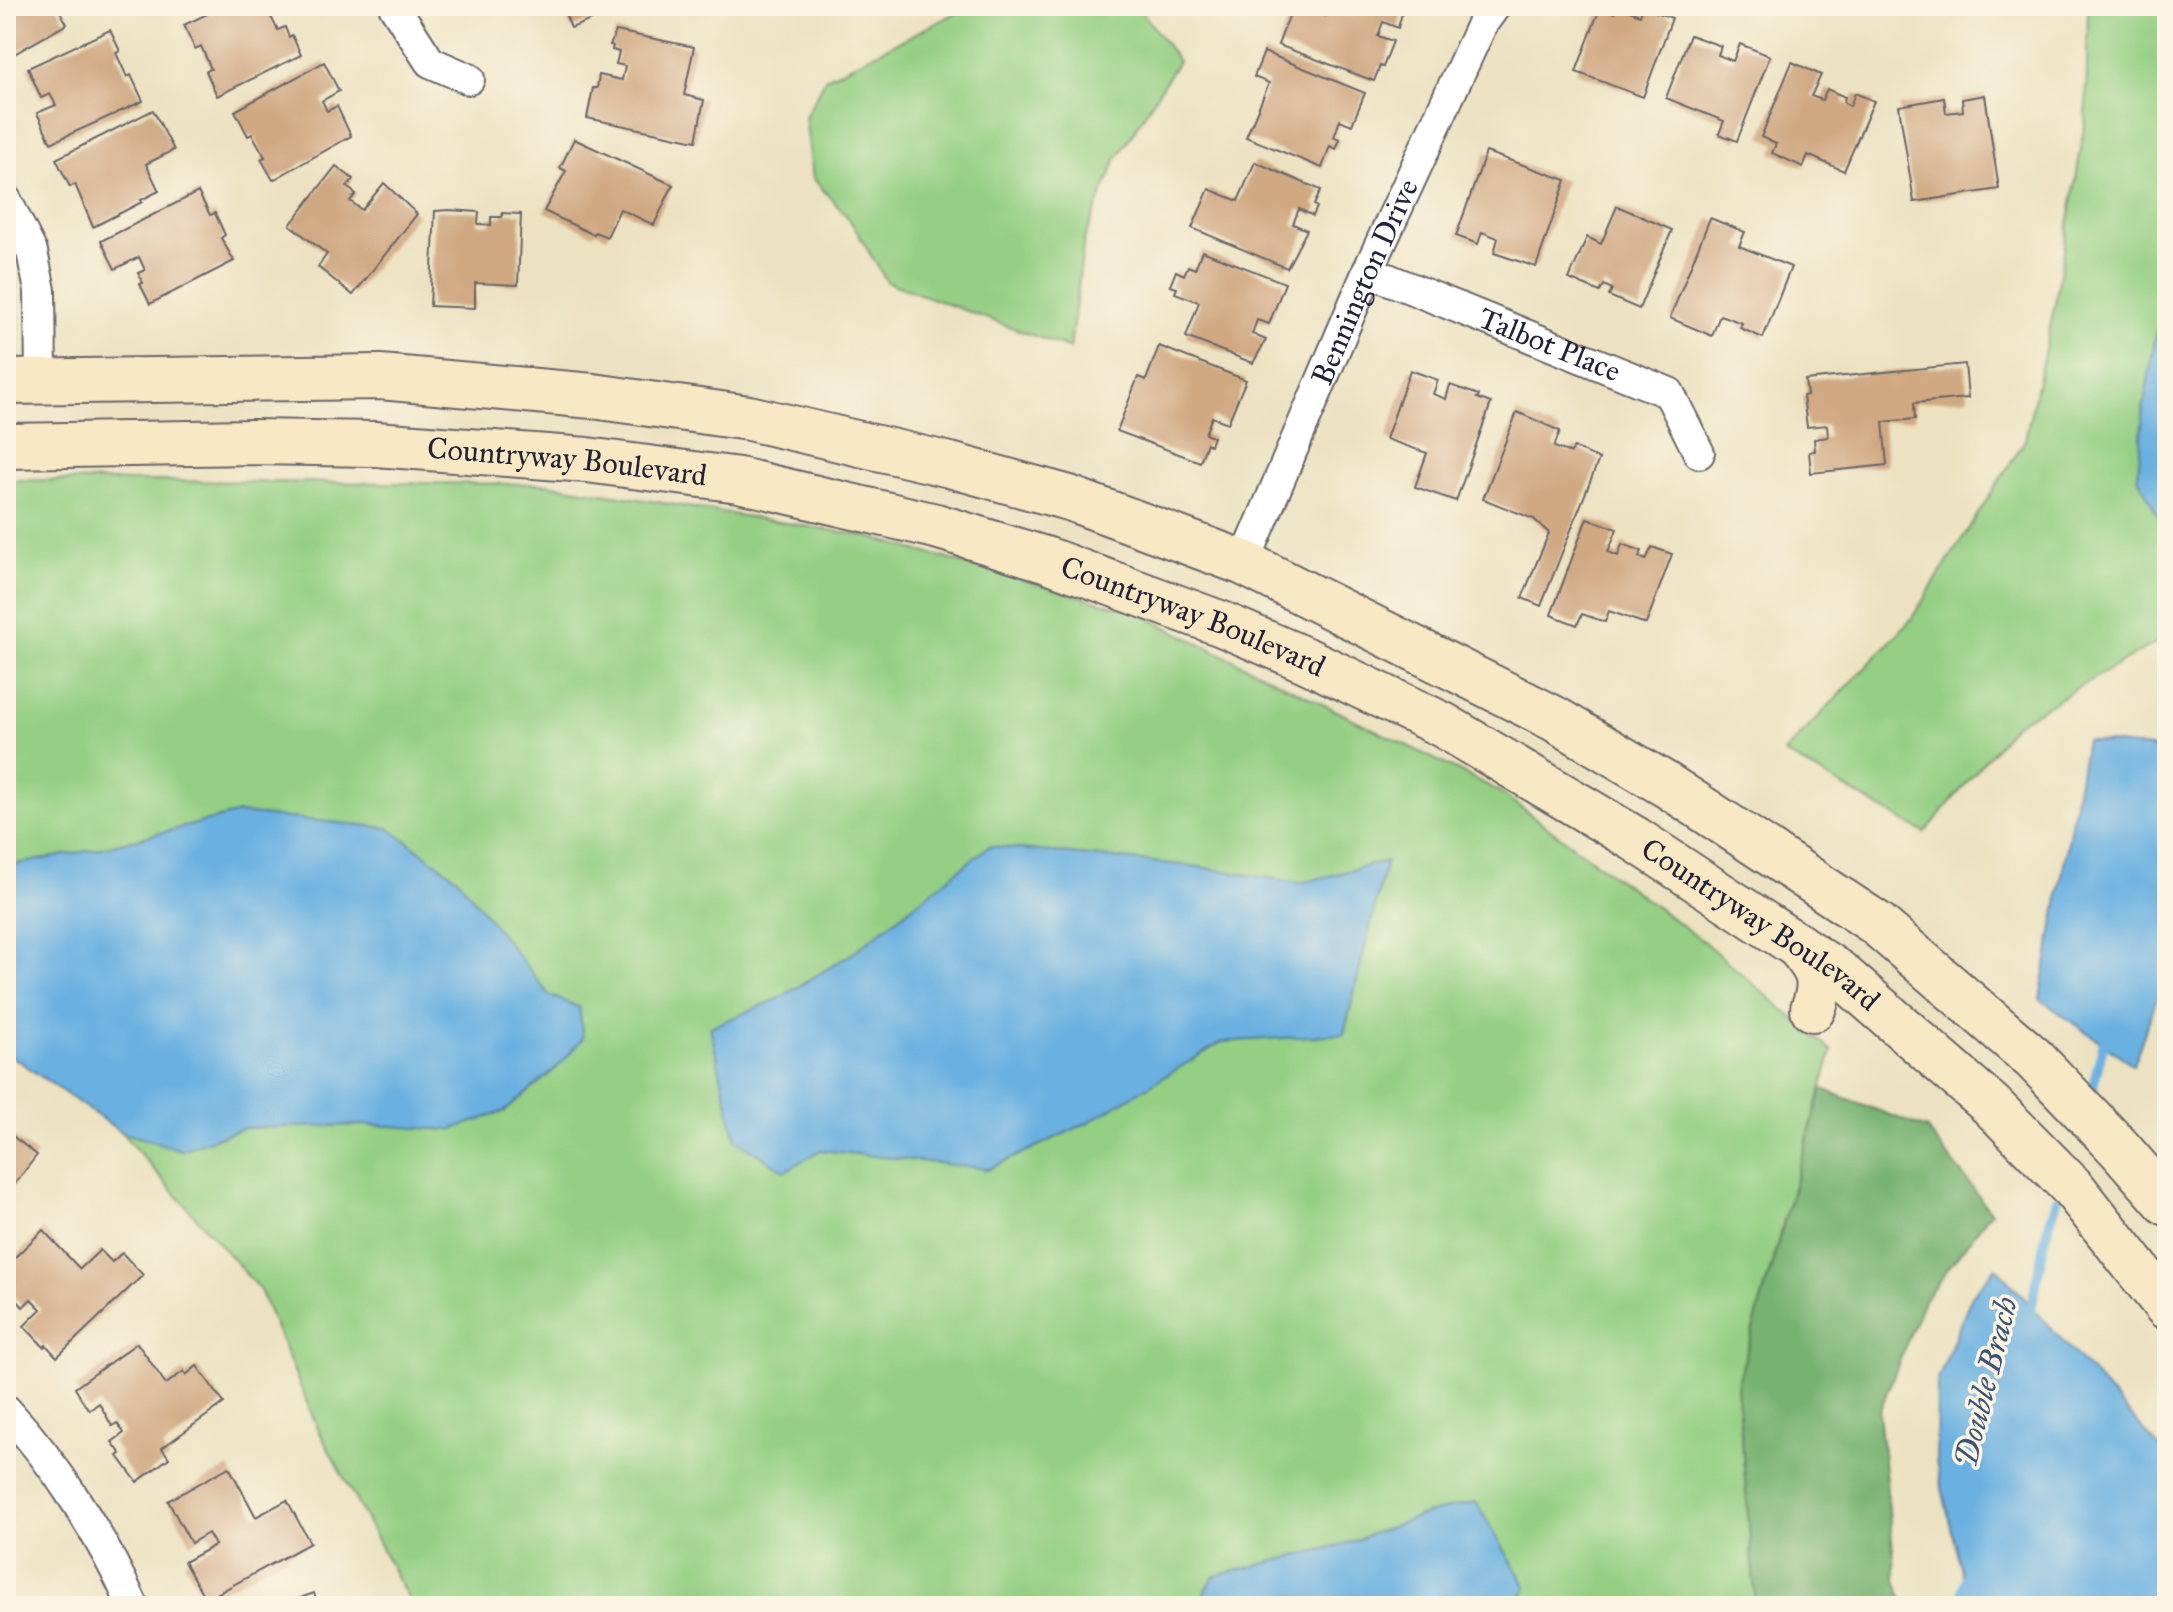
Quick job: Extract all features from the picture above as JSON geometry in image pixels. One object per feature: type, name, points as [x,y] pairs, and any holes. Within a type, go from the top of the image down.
[{"type":"street","points":[[394,6],[430,62],[469,79]]},
{"type":"street","name":"Bennington Drive","points":[[1244,563],[1368,271],[1482,24],[1495,6]]},
{"type":"street","points":[[6,200],[32,252],[40,290],[24,382],[24,446]]},
{"type":"street","name":"Talbot Place","points":[[1368,271],[1669,393],[1699,453]]},
{"type":"street","name":"Countryway Boulevard","points":[[24,382],[380,377],[593,396],[749,418],[950,465],[1069,498],[1244,563],[1555,719],[1668,786],[1876,923],[2034,1059],[2167,1203]]},
{"type":"street","name":"Countryway Boulevard","points":[[24,446],[253,442],[376,444],[587,460],[739,480],[936,526],[1048,560],[1222,624],[1443,725],[1635,839],[1839,973],[1991,1105],[2074,1189],[2167,1307]]},
{"type":"street","points":[[1222,624],[1244,563]]},
{"type":"street","points":[[1797,945],[1819,976],[1820,992],[1813,1009]]},
{"type":"street","points":[[6,1410],[31,1437],[111,1557],[133,1606]]},
{"type":"green space","points":[[1054,6],[1141,10],[1178,61],[1116,160],[1084,239],[1070,349],[887,282],[850,220],[813,178],[805,117],[826,78],[956,13]]},
{"type":"green space","points":[[2088,6],[2167,6],[2167,636],[2014,725],[1925,833],[1784,753],[1910,621],[2025,440],[2055,304],[2086,119]]},
{"type":"green space","points":[[6,480],[547,484],[866,536],[1136,612],[1497,790],[1704,942],[1832,1051],[1737,1386],[1756,1606],[412,1606],[319,1431],[260,1290],[121,1132],[6,1052]]},
{"type":"green space","points":[[1822,1089],[1927,1129],[1991,1212],[1924,1300],[1879,1412],[1896,1580],[1904,1606],[1756,1606],[1737,1386]]},
{"type":"water","points":[[2167,296],[2167,534],[2138,477],[2143,409],[2156,334]]},
{"type":"water","points":[[2086,740],[2167,750],[2167,970],[2133,1065],[2040,999]]},
{"type":"water","points":[[239,813],[389,828],[457,878],[550,996],[579,1007],[583,1038],[560,1065],[505,1111],[451,1130],[372,1125],[243,1128],[182,1150],[121,1132],[6,1052],[6,866],[97,849]]},
{"type":"water","points":[[989,846],[1193,866],[1301,883],[1386,861],[1344,1034],[1222,1042],[1087,1123],[989,1169],[821,1150],[785,1171],[736,1140],[710,1027],[778,999],[853,953]]},
{"type":"water","points":[[1996,1267],[2167,1456],[2167,1606],[1969,1606],[1936,1462],[1937,1382],[1971,1297]]},
{"type":"water","points":[[1476,1502],[1527,1588],[1514,1606],[1197,1606],[1214,1576],[1348,1543],[1422,1515]]},
{"type":"building","points":[[6,6],[57,6],[67,24],[7,58]]},
{"type":"building","points":[[224,6],[296,6],[271,17],[278,30],[285,27],[289,37],[292,35],[301,55],[217,96],[206,71],[211,69],[201,46],[195,49],[184,25]]},
{"type":"building","points":[[562,6],[626,6],[571,28]]},
{"type":"building","points":[[1293,6],[1326,16],[1329,6],[1404,6],[1398,28],[1383,22],[1378,36],[1393,41],[1374,81],[1278,45]]},
{"type":"building","points":[[1617,6],[1626,6],[1624,9],[1640,15],[1643,7],[1672,18],[1643,97],[1576,72],[1600,8],[1614,13]]},
{"type":"building","points":[[110,30],[127,77],[131,75],[143,101],[51,143],[37,113],[56,105],[50,94],[41,98],[28,68]]},
{"type":"building","points":[[616,31],[694,47],[684,95],[704,100],[696,141],[587,118],[599,75],[622,80],[625,66],[616,64],[619,52],[612,50],[613,46],[610,45]]},
{"type":"building","points":[[1690,35],[1721,46],[1718,55],[1733,61],[1740,44],[1770,56],[1737,141],[1719,134],[1724,121],[1666,98]]},
{"type":"building","points":[[1264,52],[1365,93],[1352,125],[1340,120],[1334,137],[1340,139],[1336,149],[1330,146],[1322,168],[1246,137],[1269,83],[1254,77]]},
{"type":"building","points":[[324,62],[339,91],[322,101],[327,111],[337,106],[351,136],[273,180],[261,159],[265,157],[252,134],[248,136],[235,111]]},
{"type":"building","points":[[1792,62],[1821,75],[1811,96],[1822,100],[1827,89],[1845,97],[1843,102],[1850,106],[1855,93],[1874,101],[1844,171],[1808,155],[1803,167],[1772,153],[1776,144],[1761,137]]},
{"type":"building","points":[[1985,95],[1999,189],[1914,202],[1899,106],[1944,98],[1946,113],[1963,111],[1962,99]]},
{"type":"building","points":[[153,110],[174,150],[146,164],[159,191],[93,227],[75,184],[70,187],[56,159]]},
{"type":"building","points":[[574,139],[673,185],[654,225],[620,209],[607,237],[595,232],[594,235],[544,211],[566,171],[560,168]]},
{"type":"building","points":[[1486,152],[1566,180],[1536,267],[1494,253],[1498,238],[1482,232],[1478,244],[1456,236]]},
{"type":"building","points":[[1255,162],[1321,190],[1313,216],[1299,209],[1293,224],[1307,230],[1287,268],[1192,228],[1209,189],[1238,201]]},
{"type":"building","points":[[336,166],[353,179],[347,187],[356,194],[350,201],[362,210],[384,183],[417,214],[353,295],[318,267],[327,254],[290,225]]},
{"type":"building","points":[[198,192],[210,215],[215,213],[225,235],[221,238],[234,261],[150,304],[140,284],[143,283],[138,273],[145,270],[139,257],[115,269],[101,241]]},
{"type":"building","points":[[1617,206],[1672,230],[1639,309],[1609,296],[1612,289],[1604,285],[1600,292],[1569,279],[1587,237],[1601,244]]},
{"type":"building","points":[[435,211],[479,212],[478,224],[491,225],[491,217],[502,217],[502,213],[521,214],[518,285],[475,283],[475,308],[430,306]]},
{"type":"building","points":[[1710,218],[1745,232],[1739,246],[1791,267],[1763,338],[1740,328],[1742,323],[1720,315],[1712,336],[1670,318]]},
{"type":"building","points":[[1202,251],[1285,283],[1269,324],[1257,320],[1252,334],[1266,340],[1253,363],[1186,337],[1199,302],[1175,293],[1177,288],[1170,286],[1176,271],[1184,275],[1188,266],[1195,269]]},
{"type":"building","points":[[1159,346],[1246,380],[1228,423],[1212,417],[1205,434],[1213,437],[1210,445],[1207,443],[1200,462],[1117,431],[1138,377],[1146,380]]},
{"type":"building","points":[[1965,364],[1968,398],[1914,403],[1915,419],[1883,422],[1887,465],[1811,473],[1809,452],[1815,451],[1814,439],[1828,437],[1827,425],[1807,427],[1803,396],[1807,395],[1805,380]]},
{"type":"building","points":[[1410,370],[1438,380],[1433,394],[1446,399],[1450,385],[1479,395],[1477,398],[1491,403],[1456,501],[1415,487],[1427,453],[1386,439]]},
{"type":"building","points":[[1517,412],[1560,431],[1554,447],[1571,453],[1574,447],[1599,459],[1541,606],[1522,598],[1549,533],[1534,519],[1483,499]]},
{"type":"building","points":[[1587,518],[1617,529],[1608,552],[1618,556],[1622,544],[1642,551],[1639,557],[1646,560],[1652,547],[1672,554],[1646,624],[1609,611],[1605,622],[1582,614],[1577,625],[1551,615]]},
{"type":"building","points":[[6,1131],[37,1155],[6,1195]]},
{"type":"building","points":[[43,1230],[80,1269],[100,1250],[112,1262],[122,1253],[143,1275],[57,1357],[24,1326],[41,1309],[31,1299],[23,1307],[10,1292],[6,1295],[6,1266]]},
{"type":"building","points":[[137,1343],[166,1384],[197,1366],[224,1403],[162,1448],[169,1458],[137,1482],[112,1442],[124,1433],[117,1423],[112,1426],[99,1403],[90,1410],[75,1388]]},
{"type":"building","points":[[229,1467],[256,1517],[287,1500],[310,1543],[206,1600],[184,1562],[215,1545],[208,1533],[191,1543],[168,1501]]},
{"type":"building","points":[[314,1593],[318,1606],[278,1606]]},
{"type":"waterway","points":[[2090,1099],[2106,1033]]},
{"type":"waterway","name":"Double Brach","points":[[2029,1319],[2046,1234],[2057,1200]]},
{"type":"waterway","points":[[1959,1606],[1968,1571]]}]
